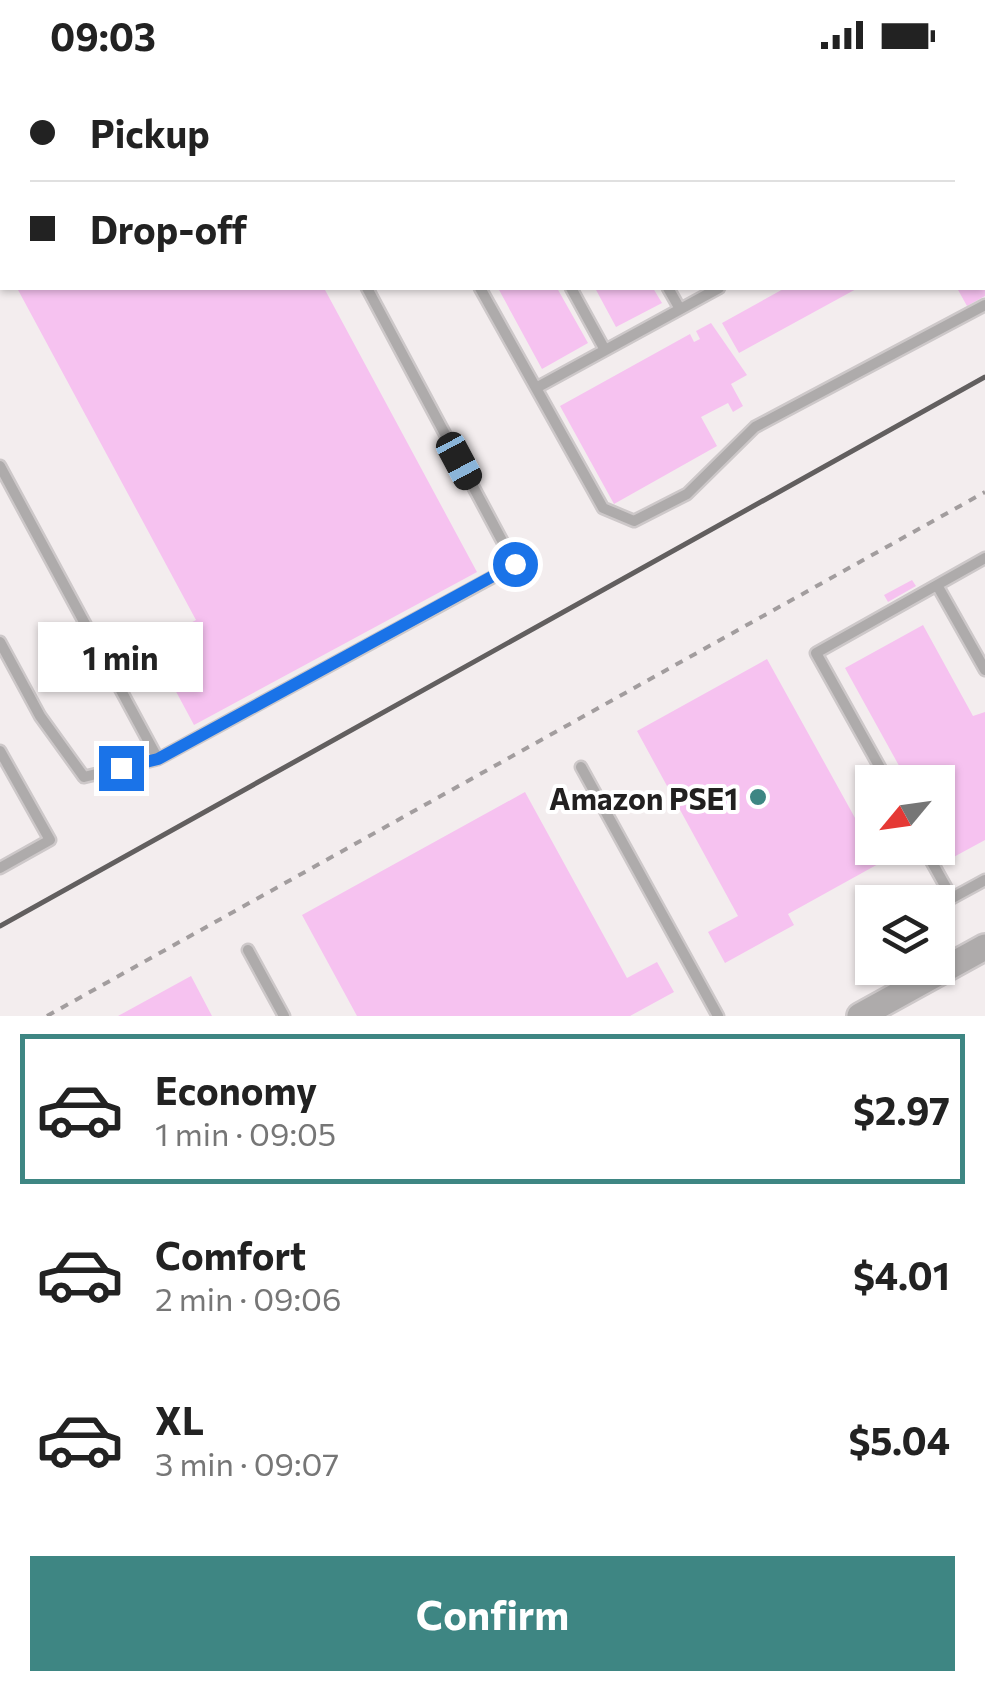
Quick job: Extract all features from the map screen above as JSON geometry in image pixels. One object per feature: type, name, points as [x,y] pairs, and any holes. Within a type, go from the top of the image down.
[{"type":"street","points":[[860,1016],[985,947]]},
{"type":"lane","points":[[0,642],[40,716],[84,777],[158,759],[515,564],[368,290]]},
{"type":"lane","points":[[481,290],[603,508],[634,521],[686,494],[755,426],[985,305]]},
{"type":"lane","points":[[572,290],[605,350]]},
{"type":"lane","points":[[669,290],[680,309]]},
{"type":"lane","points":[[536,388],[715,290]]},
{"type":"lane","points":[[0,466],[158,759]]},
{"type":"lane","points":[[879,765],[816,653],[985,558]]},
{"type":"lane","points":[[938,585],[985,670]]},
{"type":"lane","points":[[0,751],[50,840],[0,868]]},
{"type":"lane","points":[[581,767],[718,1016]]},
{"type":"lane","points":[[934,865],[952,898],[985,880]]},
{"type":"lane","points":[[248,950],[284,1016]]},
{"type":"path","points":[[47,1016],[985,492]]},
{"type":"building","points":[[18,290],[325,290],[477,572],[194,725],[151,645],[196,620]]},
{"type":"building","points":[[499,290],[558,290],[588,343],[542,369]]},
{"type":"building","points":[[596,290],[654,290],[662,303],[616,327]]},
{"type":"building","points":[[781,290],[854,290],[739,353],[722,323]]},
{"type":"building","points":[[958,290],[985,290],[985,296],[967,306]]},
{"type":"building","points":[[711,323],[747,375],[731,384],[743,406],[733,412],[728,403],[701,417],[717,446],[614,504],[560,406],[690,334],[694,342],[700,339],[696,331]]},
{"type":"building","points":[[912,580],[916,586],[888,602],[884,595]]},
{"type":"building","points":[[923,625],[973,716],[985,712],[985,840],[955,856],[955,765],[899,765],[845,668]]},
{"type":"building","name":"Amazon PSE1","points":[[767,659],[855,818],[855,865],[876,865],[788,914],[794,925],[725,963],[708,932],[738,916],[637,731]]},
{"type":"building","points":[[525,792],[627,978],[657,962],[674,992],[630,1016],[357,1016],[302,915]]},
{"type":"building","points":[[191,976],[212,1016],[118,1016]]},
{"type":"railway","points":[[0,926],[985,377]]},
{"type":"place","name":"Amazon PSE1","points":[[758,797]]},
{"type":"route","points":[[121,768],[158,759],[515,564]]}]
